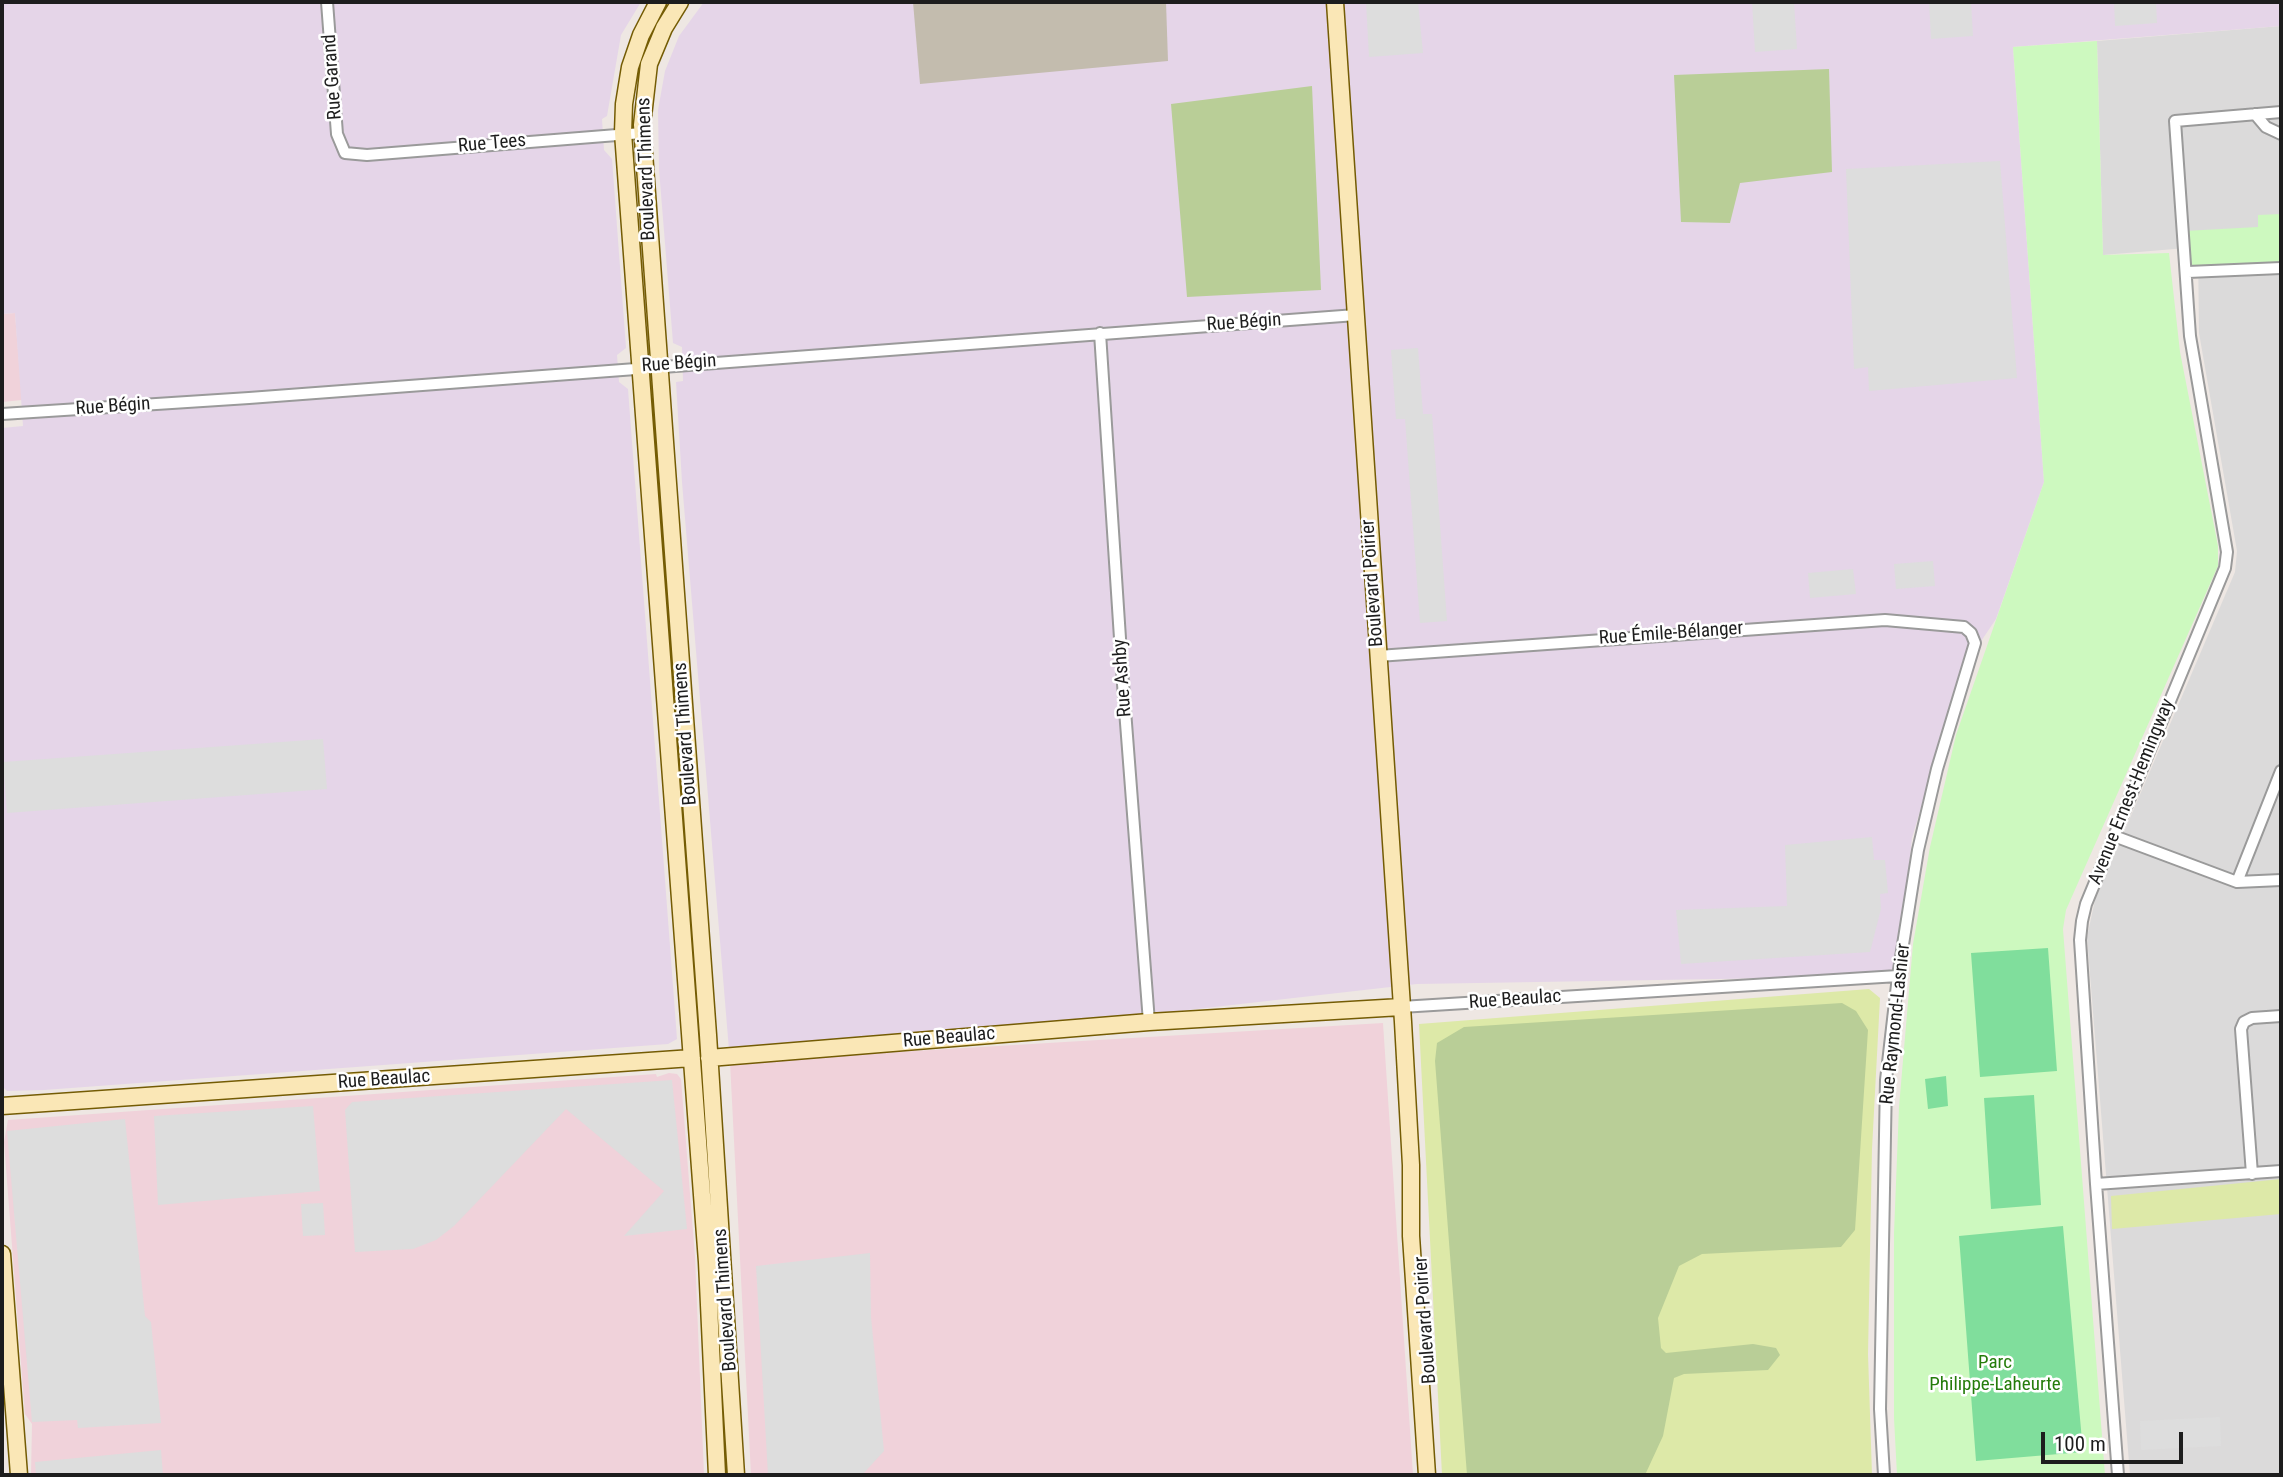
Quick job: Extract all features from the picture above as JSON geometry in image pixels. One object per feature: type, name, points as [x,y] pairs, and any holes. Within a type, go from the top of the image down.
[{"type":"street","name":"Rue Garand","points":[[327,2],[337,125],[343,151]]},
{"type":"street","name":"Boulevard Thimens","points":[[659,2],[641,34],[630,67],[623,133],[692,1058],[711,1332],[717,1475]]},
{"type":"street","name":"Boulevard Thimens","points":[[680,2],[664,28],[649,64],[642,107],[642,133],[709,1058],[736,1475]]},
{"type":"street","name":"Boulevard Poirier","points":[[1335,2],[1411,1165],[1412,1236],[1427,1475]]},
{"type":"street","points":[[2255,114],[2281,111]]},
{"type":"street","points":[[2255,114],[2266,127],[2281,134]]},
{"type":"street","name":"Avenue Ernest-Hemingway","points":[[2118,1475],[2080,940],[2086,904],[2225,568],[2223,523],[2190,336],[2188,272],[2175,121],[2255,114]]},
{"type":"street","name":"Rue Tees","points":[[343,151],[359,155],[642,133]]},
{"type":"street","points":[[2188,272],[2281,268]]},
{"type":"street","name":"Rue Bégin","points":[[2,414],[1356,315]]},
{"type":"street","name":"Rue Ashby","points":[[1100,333],[1149,1022]]},
{"type":"street","points":[[650,497],[669,495]]},
{"type":"street","name":"Rue Émile-Bélanger","points":[[1378,656],[1885,620],[1964,627]]},
{"type":"street","points":[[660,622],[678,621]]},
{"type":"street","name":"Rue Raymond-Lasnier","points":[[1884,1475],[1880,1409],[1886,1080],[1898,976],[1927,809],[1975,643],[1971,633],[1964,627]]},
{"type":"street","points":[[2237,883],[2281,771]]},
{"type":"street","points":[[2114,836],[2237,883],[2281,880]]},
{"type":"street","name":"Rue Beaulac","points":[[2,1105],[709,1058],[1149,1022],[1898,976]]},
{"type":"street","points":[[2252,1174],[2241,1029],[2244,1022],[2252,1018],[2281,1016]]},
{"type":"street","name":"Boulevard Poirier","points":[[1411,1165],[1420,1233],[1436,1475]]},
{"type":"street","points":[[2096,1184],[2281,1171]]},
{"type":"street","points":[[2,1254],[19,1475]]},
{"type":"shaded area","points":[[2,2],[641,2],[621,35],[607,116],[602,119],[604,150],[612,159],[626,348],[617,355],[619,382],[628,389],[677,1039],[668,1044],[44,1090],[7,1091],[2,1086],[2,428],[23,426],[15,313],[2,314]]},
{"type":"shaded area","points":[[704,2],[2281,2],[2281,26],[2013,47],[2044,482],[1996,619],[1963,668],[1912,838],[1898,976],[1417,984],[730,1062],[682,482],[676,382],[683,381],[682,347],[673,343],[659,169],[658,110],[665,71],[679,36]]},
{"type":"shaded area","points":[[913,2],[1166,2],[1168,61],[920,84]]},
{"type":"shaded area","points":[[1366,2],[1418,2],[1423,53],[1369,57]]},
{"type":"shaded area","points":[[1752,2],[1794,2],[1797,49],[1755,52]]},
{"type":"shaded area","points":[[1929,2],[1971,2],[1973,36],[1931,39]]},
{"type":"shaded area","points":[[2114,2],[2156,2],[2157,23],[2115,26]]},
{"type":"shaded area","points":[[2281,26],[2281,1475],[2130,1475],[2087,937],[2095,900],[2235,572],[2237,551],[2199,333],[2198,247],[2103,255],[2097,41]]},
{"type":"shaded area","points":[[2000,161],[2017,378],[1869,391],[1868,367],[1854,369],[1846,169]]},
{"type":"shaded area","points":[[15,313],[22,400],[2,402],[2,314]]},
{"type":"shaded area","points":[[1418,348],[1423,414],[1432,414],[1447,621],[1420,623],[1405,419],[1396,419],[1391,350]]},
{"type":"shaded area","points":[[1933,561],[1935,586],[1896,589],[1894,564]]},
{"type":"shaded area","points":[[1853,569],[1856,594],[1810,598],[1808,573]]},
{"type":"shaded area","points":[[323,739],[327,789],[7,813],[3,762]]},
{"type":"shaded area","points":[[1872,837],[1874,860],[1885,860],[1888,893],[1880,894],[1881,909],[1870,952],[1681,964],[1676,910],[1787,906],[1785,845]]},
{"type":"shaded area","points":[[1383,1023],[1413,1475],[751,1475],[730,1062]]},
{"type":"shaded area","points":[[669,1073],[677,1074],[681,1079],[695,1257],[704,1475],[31,1475],[32,1424],[25,1414],[4,1142],[8,1120],[656,1074],[657,1077]]},
{"type":"shaded area","points":[[672,1080],[687,1229],[624,1236],[664,1191],[566,1109],[454,1226],[436,1240],[413,1249],[355,1252],[345,1110],[352,1102]]},
{"type":"shaded area","points":[[313,1106],[320,1191],[158,1205],[154,1116]]},
{"type":"shaded area","points":[[125,1119],[145,1316],[151,1322],[161,1423],[78,1428],[77,1420],[32,1422],[7,1131]]},
{"type":"shaded area","points":[[323,1203],[325,1235],[303,1236],[301,1204]]},
{"type":"shaded area","points":[[870,1253],[871,1317],[884,1451],[862,1475],[768,1475],[756,1266]]},
{"type":"shaded area","points":[[2220,1417],[2221,1446],[2141,1450],[2140,1421]]},
{"type":"shaded area","points":[[161,1450],[163,1475],[36,1475],[35,1462]]},
{"type":"green space","name":"Parc Philippe-Laheurte","points":[[2097,41],[2103,255],[2169,253],[2180,352],[2218,546],[2218,566],[2066,910],[2063,929],[2105,1475],[1897,1475],[1894,1418],[1894,1233],[1899,1107],[1913,944],[1930,847],[1956,735],[2044,482],[2013,47]]},
{"type":"green space","points":[[1829,69],[1832,172],[1740,183],[1730,223],[1681,222],[1674,75]]},
{"type":"green space","points":[[1312,86],[1321,290],[1187,297],[1171,104]]},
{"type":"green space","points":[[2281,214],[2281,267],[2188,272],[2184,231],[2258,227],[2258,215]]},
{"type":"green space","points":[[2048,948],[2057,1071],[1980,1077],[1971,953]]},
{"type":"green space","points":[[1869,989],[1880,998],[1872,1149],[1868,1354],[1872,1475],[1442,1475],[1419,1024]]},
{"type":"green space","points":[[1842,1003],[1856,1011],[1868,1030],[1855,1230],[1841,1247],[1702,1254],[1679,1266],[1658,1318],[1661,1348],[1666,1353],[1753,1344],[1776,1348],[1780,1355],[1768,1370],[1684,1374],[1674,1378],[1663,1436],[1645,1475],[1467,1475],[1435,1061],[1437,1043],[1464,1027]]},
{"type":"green space","points":[[1946,1076],[1948,1106],[1928,1109],[1925,1079]]},
{"type":"green space","points":[[2034,1095],[2041,1205],[1991,1209],[1984,1098]]},
{"type":"green space","points":[[2281,1179],[2281,1214],[2112,1229],[2111,1196]]},
{"type":"green space","points":[[2063,1226],[2083,1452],[1976,1461],[1959,1236]]}]
